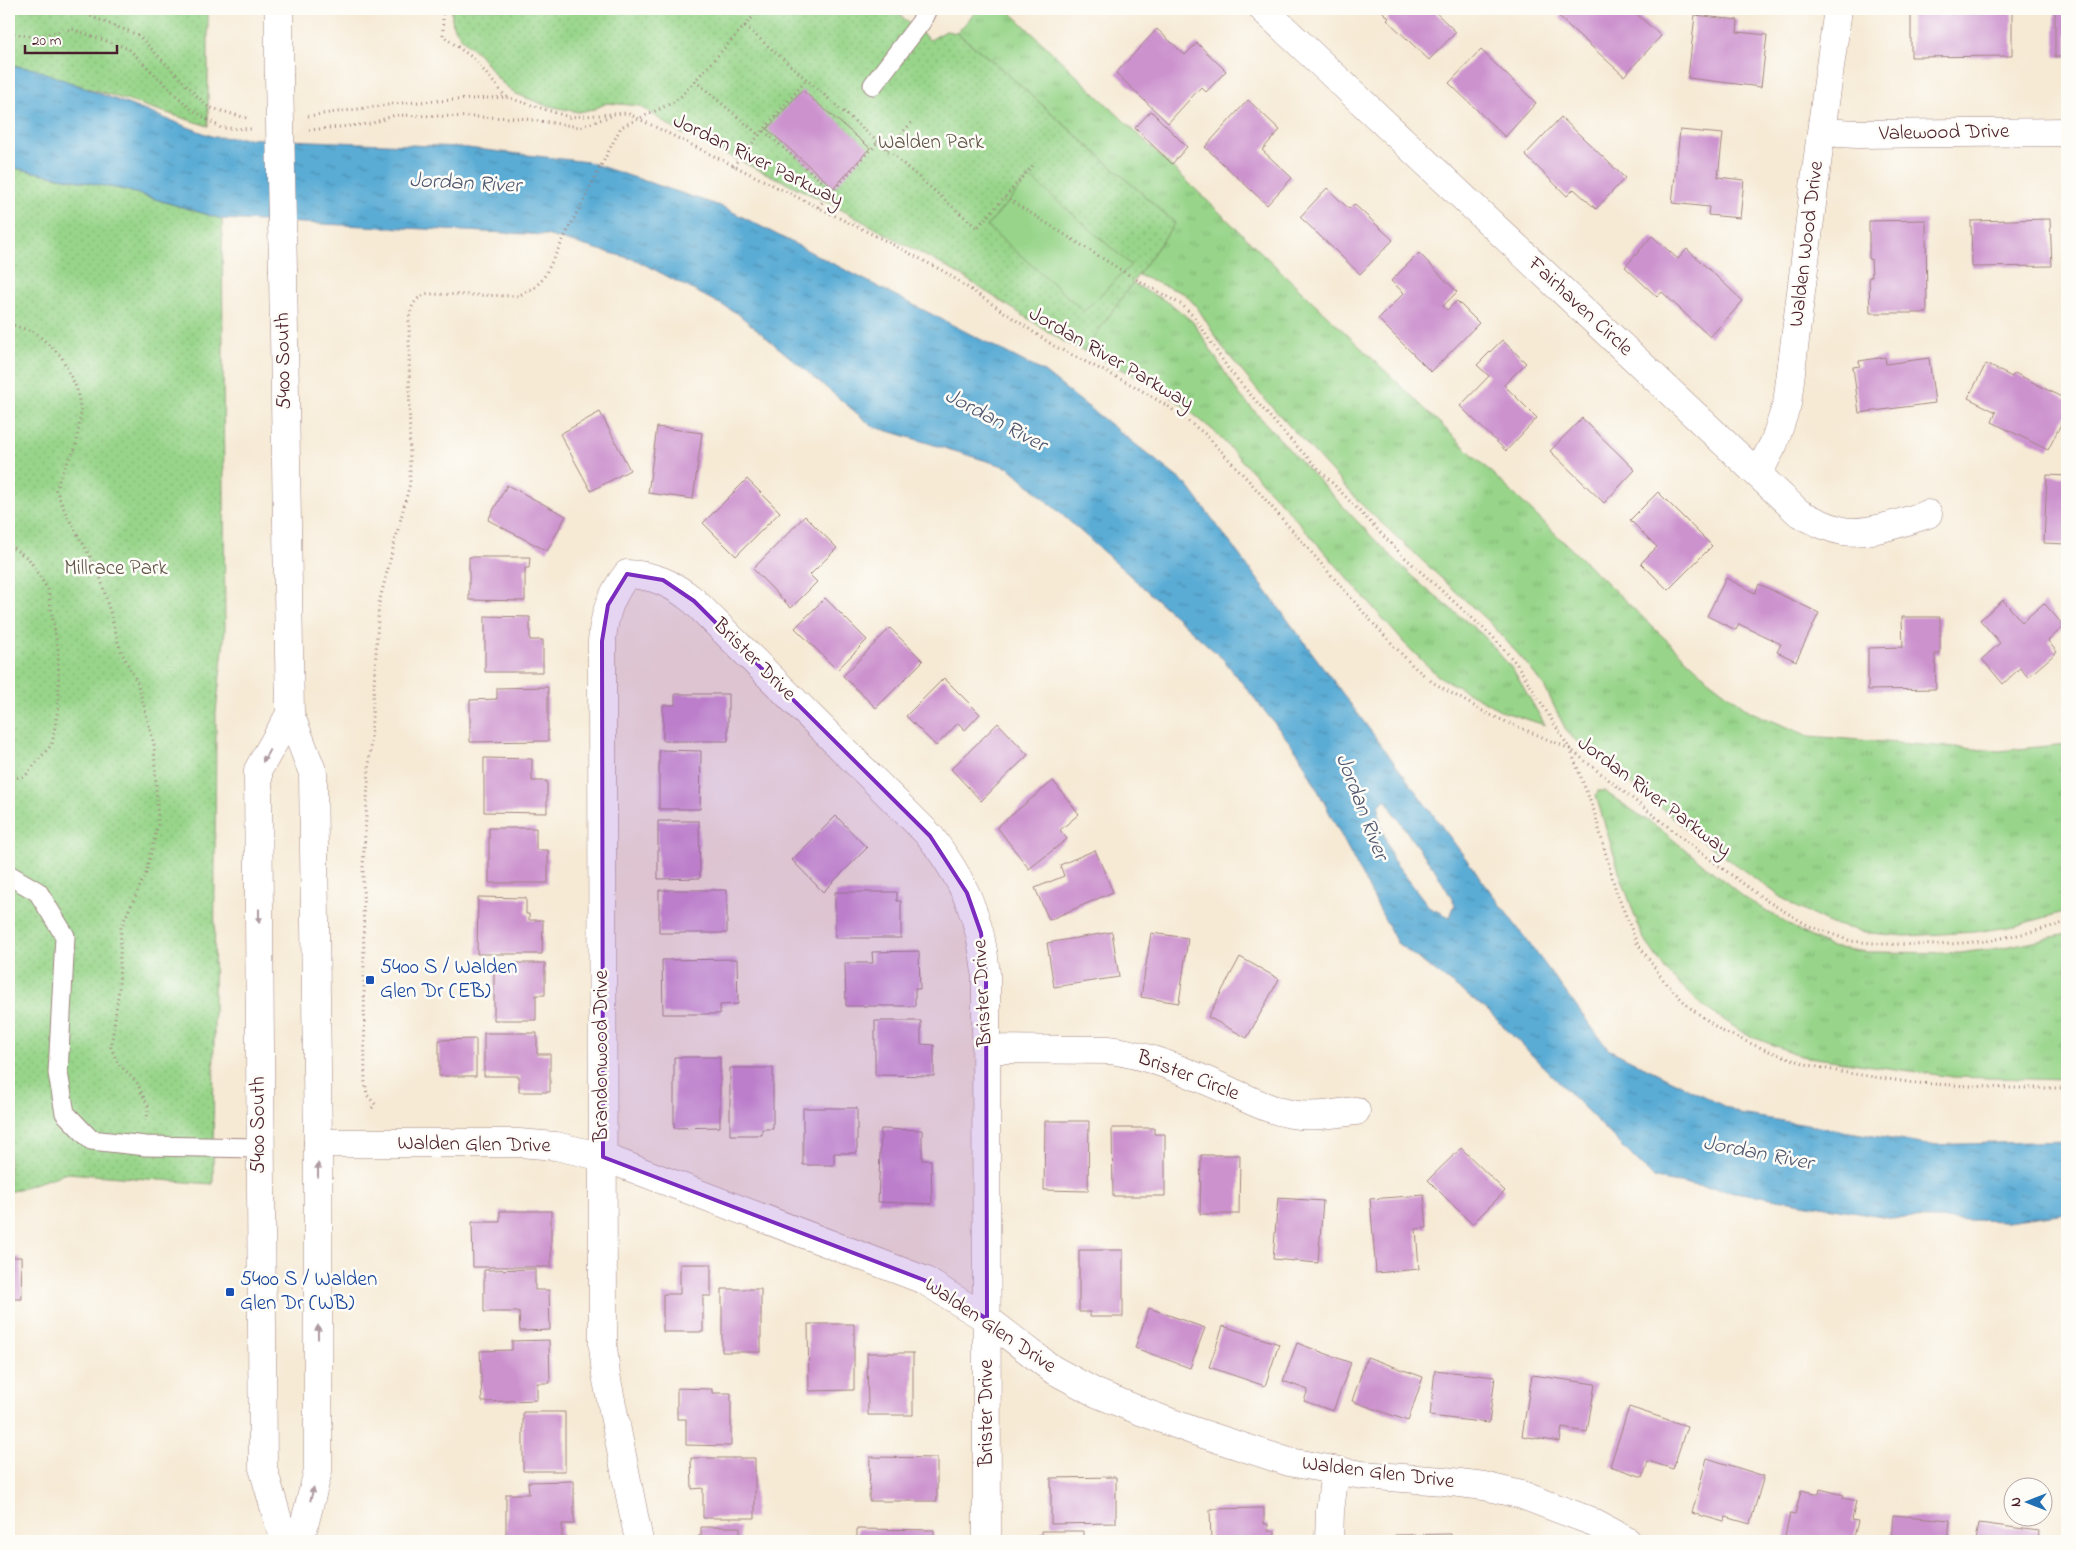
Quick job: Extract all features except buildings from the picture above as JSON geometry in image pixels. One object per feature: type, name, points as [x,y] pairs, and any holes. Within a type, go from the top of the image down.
[{"type":"street","name":"5400 South","points":[[279,9],[290,714],[313,773],[318,1142],[318,1471],[300,1541]]},
{"type":"street","name":"Fairhaven Circle","points":[[1263,9],[1799,512],[1821,525],[1845,531],[1887,528],[1928,514]]},
{"type":"street","name":"Walden Wood Drive","points":[[1758,474],[1774,443],[1787,404],[1838,9]]},
{"type":"street","name":"Valewood Drive","points":[[1821,132],[1857,134],[2067,132]]},
{"type":"street","name":"Brister Drive","points":[[627,574],[646,575],[662,580],[679,589],[694,601],[930,836],[967,893],[981,932],[986,974],[987,1541]]},
{"type":"street","name":"Brandonwood Drive","points":[[627,574],[616,588],[608,605],[603,623],[602,641],[604,1360],[639,1541]]},
{"type":"street","name":"5400 South","points":[[284,1541],[263,1468],[258,770],[290,714]]},
{"type":"street","name":"Brister Circle","points":[[987,1049],[1110,1050],[1126,1052],[1176,1067],[1270,1109],[1293,1115],[1317,1115],[1356,1110]]},
{"type":"street","name":"Walden Glen Drive","points":[[318,1142],[519,1143],[556,1146],[603,1157],[924,1280],[987,1319],[1052,1369],[1096,1393],[1194,1431],[1289,1462],[1335,1471],[1484,1486],[1522,1495],[1588,1520],[1627,1541]]},
{"type":"street","points":[[1329,1541],[1335,1471]]},
{"type":"lane","points":[[873,85],[921,22],[927,9]]},
{"type":"lane","points":[[9,875],[38,892],[65,936],[58,1073],[65,1113],[91,1140],[146,1146],[260,1148]]},
{"type":"path","points":[[72,9],[138,35],[208,107],[252,119]]},
{"type":"path","points":[[443,9],[443,36],[473,58],[506,97]]},
{"type":"path","points":[[372,1108],[375,1104],[367,1095],[365,1082],[363,866],[379,602],[410,482],[409,319],[411,307],[415,301],[427,294],[518,296],[535,287],[543,279],[621,127],[672,104],[760,9]]},
{"type":"path","points":[[745,26],[977,228],[1036,164]]},
{"type":"path","points":[[733,166],[807,79]]},
{"type":"path","points":[[695,81],[760,136]]},
{"type":"path","name":"Jordan River Parkway","points":[[300,117],[402,103],[506,97],[570,117],[627,113],[945,272],[1054,346],[1134,386],[1169,406],[1205,434],[1250,482],[1372,622],[1412,665],[1432,682],[1488,714],[1570,749],[1700,852],[1768,901],[1809,926],[1851,941],[1883,944],[1959,944],[2032,932],[2067,922]]},
{"type":"path","points":[[887,149],[914,120]]},
{"type":"path","points":[[764,131],[833,191]]},
{"type":"path","points":[[818,208],[878,142]]},
{"type":"path","points":[[1005,197],[1128,275],[1182,305],[1195,318],[1229,370],[1284,434],[1401,554],[1487,631],[1516,662],[1570,749],[1594,811],[1616,891],[1636,943],[1665,982],[1689,1006],[1722,1032],[1809,1065],[1841,1072],[1915,1083],[2008,1088],[2067,1088]]},
{"type":"path","points":[[9,324],[35,332],[61,356],[77,389],[81,412],[76,447],[62,472],[56,490],[66,514],[99,572],[120,649],[138,684],[154,744],[158,824],[146,873],[121,928],[119,989],[111,1047],[117,1062],[137,1083],[148,1106],[146,1146]]},
{"type":"path","points":[[9,545],[29,559],[48,590],[58,649],[59,703],[52,744],[26,775],[9,780]]},
{"type":"highlighted area","points":[[627,574],[663,580],[694,601],[930,836],[967,893],[981,933],[986,974],[987,1319],[924,1280],[603,1157],[602,641],[608,605]]},
{"type":"green space","points":[[9,9],[208,9],[208,126],[9,63]]},
{"type":"green space","name":"Walden Park","points":[[451,9],[899,9],[902,17],[930,40],[946,31],[957,33],[996,64],[1175,223],[1084,351],[1063,341],[957,273],[831,204],[679,132],[640,106],[607,103],[594,109],[578,112],[545,105],[514,93],[499,80],[480,55],[464,41],[453,26]]},
{"type":"green space","points":[[978,9],[1007,9],[1659,633],[1708,679],[1751,712],[1809,736],[1999,751],[2067,744],[2067,911],[2015,926],[1975,932],[1906,936],[1870,933],[1831,924],[1794,906],[1705,843],[1568,734],[1545,688],[1526,663],[1492,625],[1361,504],[1262,396],[1223,348],[1197,307],[1185,294],[1138,275],[1175,223],[996,64],[957,33]]},
{"type":"green space","name":"Millrace Park","points":[[9,167],[125,190],[222,219],[225,630],[216,712],[213,1184],[67,1173],[9,1192]]},
{"type":"green space","points":[[1030,177],[1131,265],[1084,311],[987,226]]},
{"type":"green space","points":[[1132,283],[1171,304],[1193,322],[1238,393],[1376,541],[1425,588],[1483,635],[1514,671],[1545,725],[1504,712],[1438,676],[1405,644],[1287,509],[1214,431],[1176,400],[1142,379],[1084,351]]},
{"type":"green space","points":[[1598,791],[1604,791],[1660,829],[1745,898],[1830,947],[1868,952],[1960,953],[2000,948],[2067,934],[2067,1080],[1953,1077],[1801,1056],[1745,1034],[1704,1007],[1667,972],[1642,936],[1620,874],[1596,796]]},
{"type":"water","name":"Jordan River","points":[[9,65],[35,69],[214,137],[459,147],[588,162],[723,207],[1044,372],[1187,485],[1608,1049],[1740,1114],[1928,1145],[2067,1141],[2067,1213],[2007,1221],[1894,1218],[1655,1179],[1487,1010],[1397,943],[1299,754],[1223,659],[1010,468],[872,426],[737,313],[636,260],[546,235],[222,219],[125,190],[9,167]],"holes":[[[1385,799],[1434,868],[1455,904],[1450,917],[1430,908],[1393,860],[1380,823],[1379,806]]]},
{"type":"place","name":"5400 S / Walden Glen Dr (EB)","points":[[370,980]]},
{"type":"place","name":"5400 S / Walden Glen Dr (WB)","points":[[230,1292]]}]
